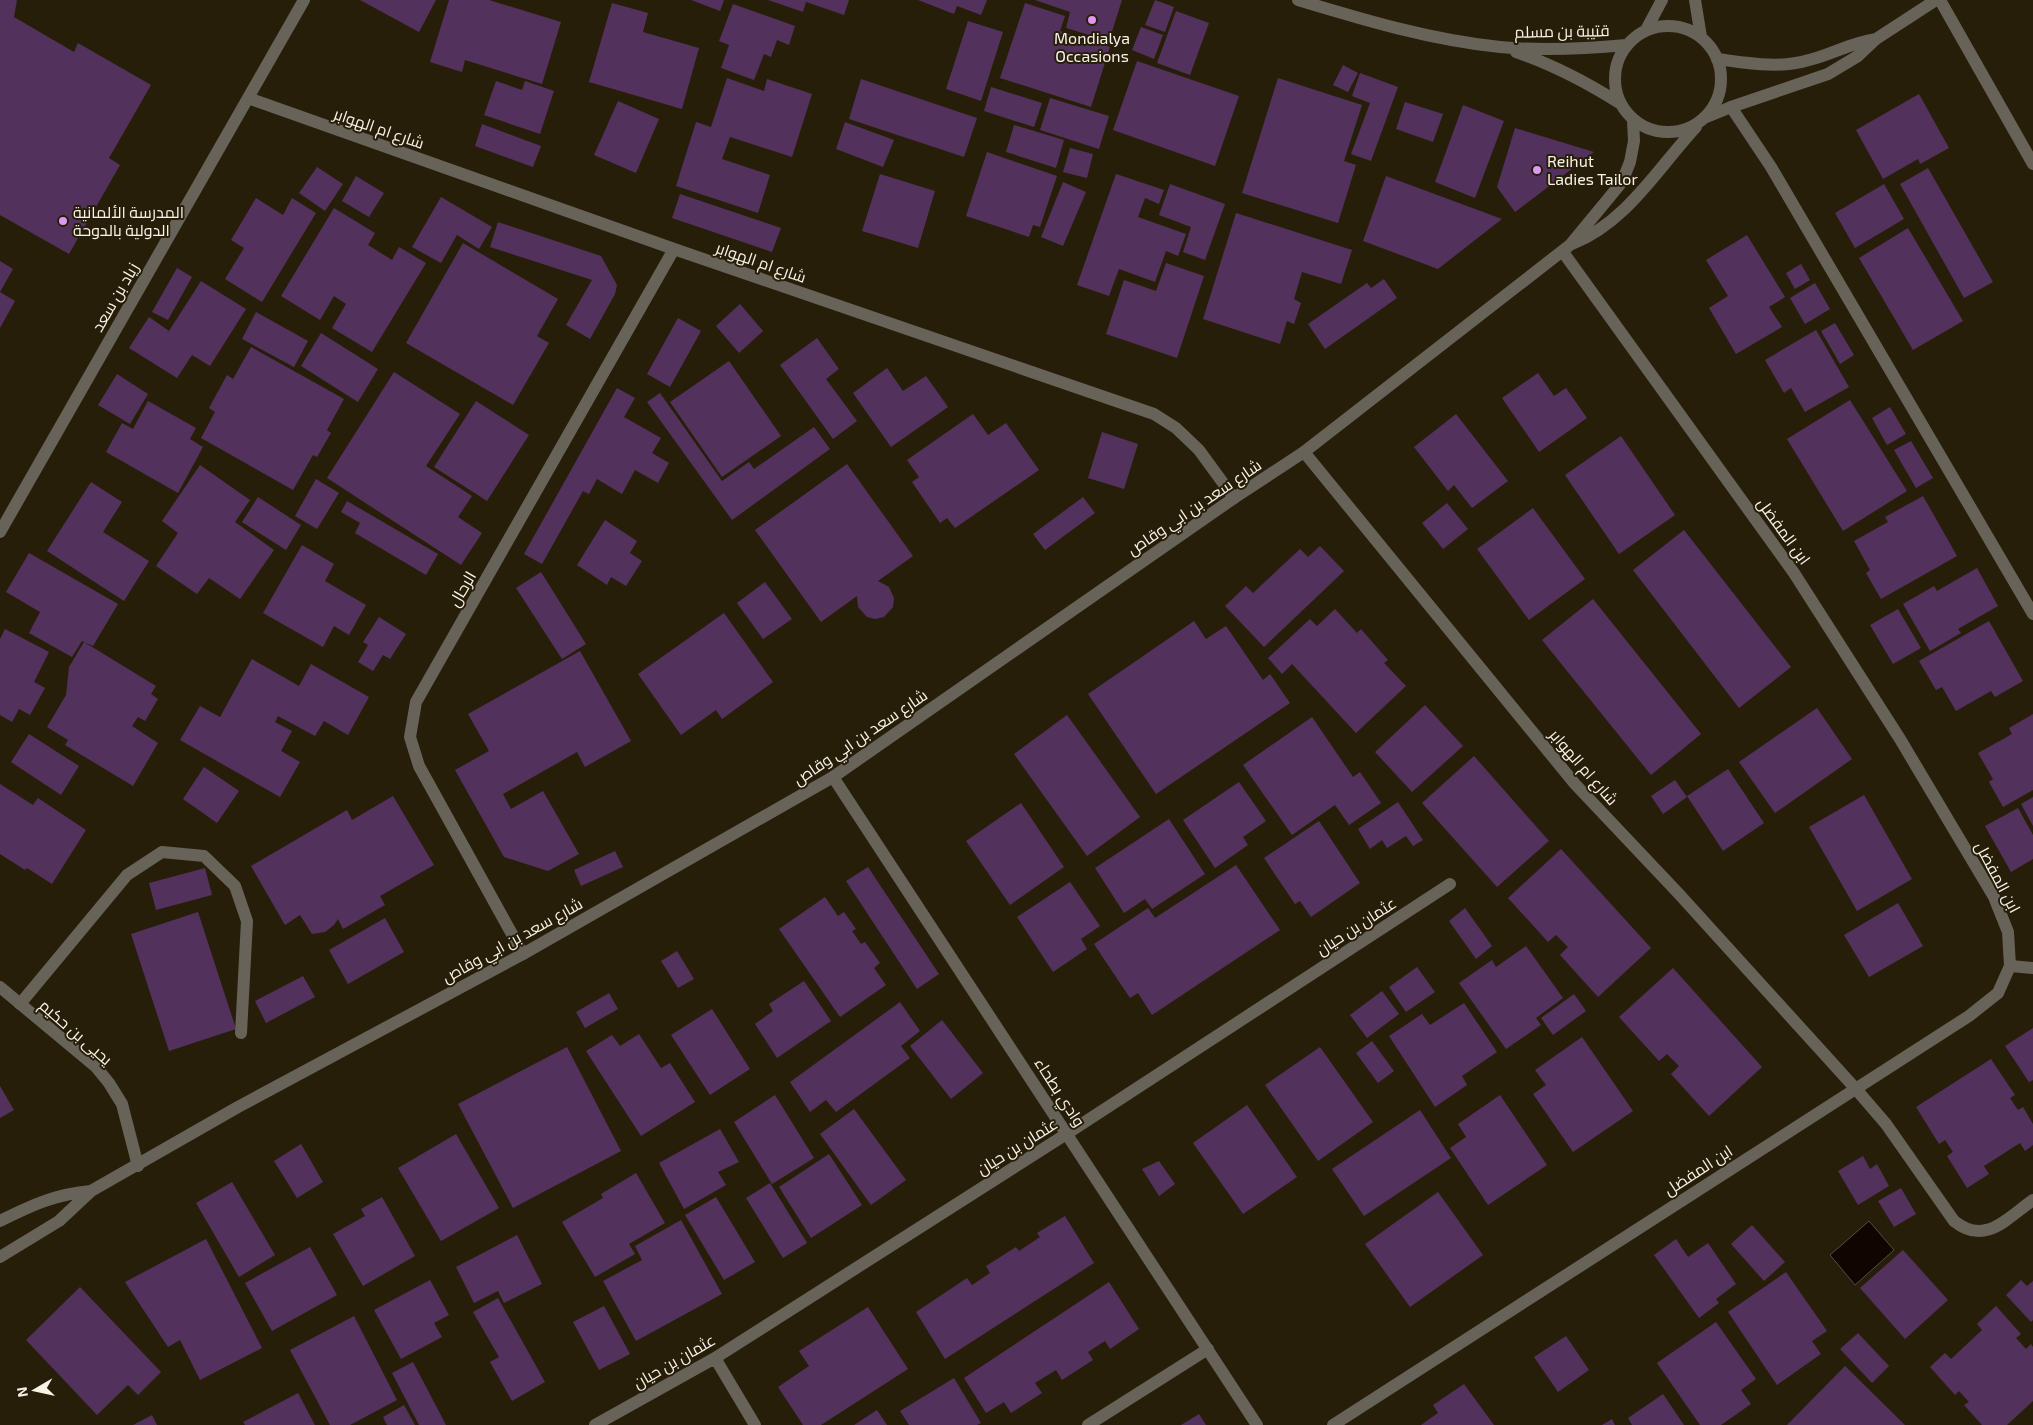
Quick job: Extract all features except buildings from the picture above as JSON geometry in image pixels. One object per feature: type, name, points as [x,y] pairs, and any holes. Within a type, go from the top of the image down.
[{"type":"street","name":"زياد بن سعد","points":[[0,532],[304,0]]},
{"type":"street","name":"قتيبة بن مسلم","points":[[1298,0],[1420,33],[1500,47],[1563,49],[1626,46]]},
{"type":"street","points":[[1646,30],[1662,0]]},
{"type":"street","points":[[1695,0],[1701,37]]},
{"type":"street","points":[[1717,59],[1753,64],[1790,64],[1825,55],[1853,43],[1876,39],[1936,0]]},
{"type":"street","points":[[1940,0],[2033,164]]},
{"type":"street","points":[[1660,26],[1674,26],[1688,30],[1701,37],[1717,59],[1721,74],[1720,90],[1714,106],[1703,119],[1682,130],[1660,132],[1646,128],[1633,120],[1621,104],[1615,90],[1615,74],[1618,59],[1634,36],[1660,26]]},
{"type":"street","name":"شارع سعد بن ابي وقاص","points":[[0,1257],[59,1221],[92,1191],[238,1107],[523,954],[834,777],[1234,498],[1304,452],[1566,248],[1601,230],[1615,219],[1703,119],[1731,107],[1828,74],[1858,56],[1876,39]]},
{"type":"street","name":"قتيبة بن مسلم","points":[[1500,47],[1563,71],[1593,86],[1621,104]]},
{"type":"street","name":"شارع ام الهوابر","points":[[248,98],[674,249],[1154,414],[1176,428],[1200,450],[1234,498]]},
{"type":"street","points":[[1731,107],[1771,167],[2033,614]]},
{"type":"street","name":"شارع سعد بن ابي وقاص","points":[[1566,248],[1622,182],[1630,162],[1634,141],[1633,120]]},
{"type":"street","name":"ابن المفضل","points":[[1333,1425],[1968,1016],[1998,993],[2010,966],[2008,932],[1994,897],[1895,731],[1794,574],[1566,248]]},
{"type":"street","name":"الرحال","points":[[523,954],[419,766],[410,737],[416,702],[674,249]]},
{"type":"street","name":"شارع ام الهوابر","points":[[1304,452],[1575,784],[1856,1088],[1886,1124],[1954,1221],[1962,1228],[1978,1233],[1987,1231],[2033,1200]]},
{"type":"street","name":"وادي بطحاء","points":[[834,777],[1258,1425]]},
{"type":"street","points":[[20,1004],[127,875],[162,852],[204,856],[235,886],[247,921],[241,1033]]},
{"type":"street","name":"عثمان بن حيان","points":[[595,1425],[715,1358],[1068,1133],[1450,884]]},
{"type":"street","points":[[2010,966],[2033,968]]},
{"type":"street","name":"يحيى بن حكيم","points":[[0,987],[96,1067],[109,1083],[122,1104],[138,1166]]},
{"type":"street","name":"شارع سعد بن ابي وقاص","points":[[0,1220],[50,1198],[70,1193],[92,1191]]},
{"type":"street","points":[[1088,1425],[1208,1348]]},
{"type":"street","points":[[715,1358],[755,1425]]},
{"type":"shaded area","points":[[1869,1221],[1894,1250],[1855,1285],[1830,1255]]},
{"type":"place","name":"Mondialya Occasions","points":[[1092,20]]},
{"type":"place","name":"Reihut Ladies Tailor","points":[[1537,170]]},
{"type":"place","name":"المدرسة الألمانية الدولية بالدوحة","points":[[63,221]]}]
